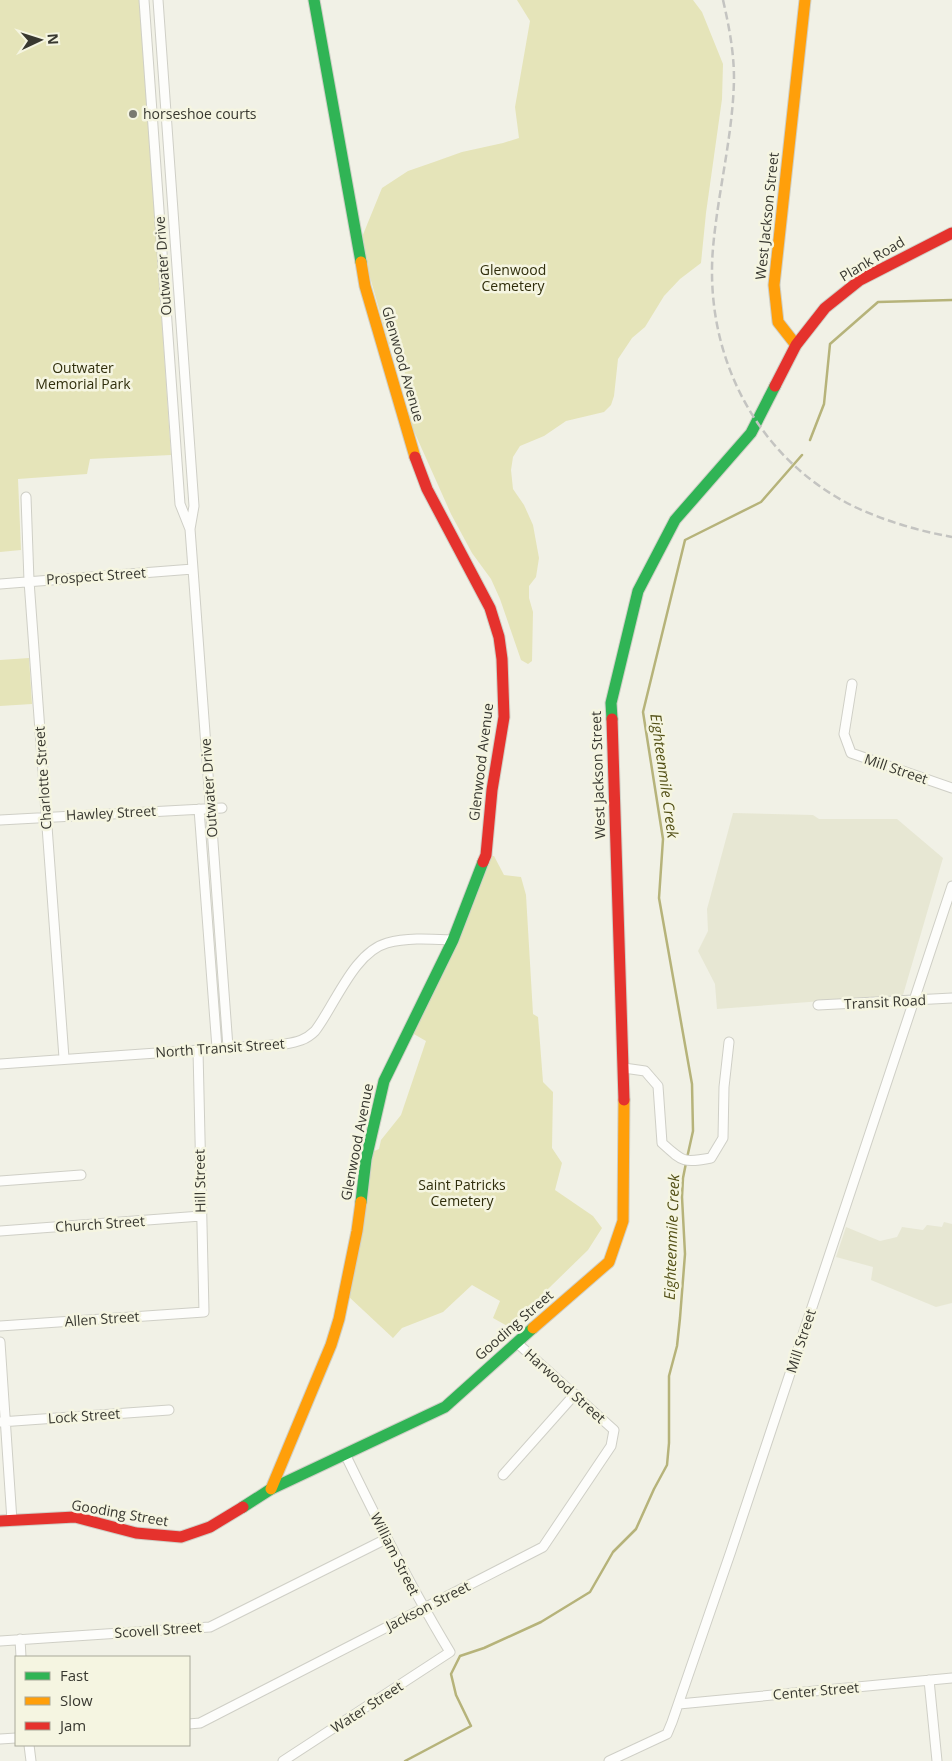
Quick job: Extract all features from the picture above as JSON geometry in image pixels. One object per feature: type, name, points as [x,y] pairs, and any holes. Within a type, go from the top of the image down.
[{"type":"street","name":"Outwater Drive","points":[[144,0],[180,504],[190,529]]},
{"type":"street","name":"Outwater Drive","points":[[158,0],[194,506],[190,529],[228,1047]]},
{"type":"street","name":"Glenwood Avenue","points":[[270,1489],[331,1345],[339,1319],[357,1231],[366,1159],[384,1081],[453,940],[486,855],[487,790],[504,717],[502,659],[499,637],[490,608],[427,489],[414,458],[364,286],[314,0]]},
{"type":"street","name":"West Jackson Street","points":[[624,1068],[610,703],[638,591],[675,520],[751,433],[796,345],[778,322],[774,285],[805,0]]},
{"type":"street","name":"Plank Road","points":[[796,345],[825,308],[860,280],[952,233]]},
{"type":"street","name":"Charlotte Street","points":[[26,497],[29,581],[64,1058]]},
{"type":"street","name":"Prospect Street","points":[[0,584],[193,569]]},
{"type":"street","name":"Mill Street","points":[[852,684],[844,734],[851,753],[952,788]]},
{"type":"street","name":"Hawley Street","points":[[0,820],[45,816],[222,808]]},
{"type":"street","name":"Outwater Drive","points":[[200,809],[216,1048]]},
{"type":"street","name":"Mill Street","points":[[613,1760],[666,1734],[679,1704],[952,886]]},
{"type":"street","name":"North Transit Street","points":[[0,1064],[64,1058],[286,1044],[305,1039],[320,1024],[358,965],[376,947],[398,940],[453,940]]},
{"type":"street","name":"Transit Road","points":[[818,1005],[952,998]]},
{"type":"street","points":[[624,1068],[645,1070],[658,1086],[662,1143],[679,1158],[690,1161],[711,1158],[723,1138],[724,1087],[729,1042]]},
{"type":"street","name":"Hill Street","points":[[198,1050],[204,1312]]},
{"type":"street","name":"Gooding Street","points":[[6,1521],[75,1517],[136,1533],[181,1538],[210,1527],[270,1489],[445,1407],[516,1342],[609,1262],[623,1221],[624,1068]]},
{"type":"street","points":[[0,1181],[80,1175]]},
{"type":"street","name":"Church Street","points":[[0,1231],[201,1216]]},
{"type":"street","name":"Allen Street","points":[[0,1326],[204,1312]]},
{"type":"street","points":[[0,1342],[6,1521]]},
{"type":"street","name":"Harwood Street","points":[[516,1342],[614,1430]]},
{"type":"street","points":[[503,1474],[575,1394]]},
{"type":"street","name":"Lock Street","points":[[2,1421],[169,1410]]},
{"type":"street","name":"Jackson Street","points":[[190,1724],[200,1723],[543,1547],[611,1446],[614,1430]]},
{"type":"street","name":"William Street","points":[[345,1454],[386,1539],[450,1652]]},
{"type":"street","name":"Scovell Street","points":[[0,1641],[210,1627],[386,1539]]},
{"type":"street","points":[[20,1640],[21,1656]]},
{"type":"street","name":"Water Street","points":[[284,1761],[450,1652]]},
{"type":"street","name":"Center Street","points":[[679,1704],[952,1678]]},
{"type":"street","points":[[929,1680],[937,1761]]},
{"type":"street","points":[[0,1739],[15,1738]]},
{"type":"street","points":[[29,1746],[31,1761]]},
{"type":"shaded area","points":[[733,813],[813,815],[819,819],[897,819],[943,858],[903,995],[717,1009],[715,984],[698,951],[708,931],[707,909]]},
{"type":"shaded area","points":[[944,1222],[952,1224],[952,1303],[936,1307],[871,1280],[873,1267],[836,1257],[846,1227],[880,1241],[897,1237],[902,1227],[923,1230],[927,1225],[942,1227]]},
{"type":"green space","name":"Outwater Memorial Park","points":[[0,0],[140,0],[171,455],[90,459],[87,474],[18,479],[21,550],[0,552]]},
{"type":"green space","name":"Glenwood Cemetery","points":[[517,0],[693,0],[702,12],[723,64],[722,99],[701,263],[680,279],[664,296],[645,327],[632,338],[618,359],[614,396],[611,405],[604,412],[566,421],[544,436],[520,446],[513,457],[511,470],[513,489],[524,505],[533,525],[539,558],[536,577],[529,586],[529,598],[533,612],[532,661],[528,664],[521,660],[491,579],[472,553],[451,514],[409,420],[403,354],[389,344],[360,242],[382,188],[408,171],[462,152],[519,138],[515,107],[530,21]]},
{"type":"green space","points":[[29,658],[32,704],[0,706],[0,660]]},
{"type":"green space","name":"Saint Patricks Cemetery","points":[[494,856],[504,875],[521,877],[526,895],[533,1014],[538,1017],[543,1082],[553,1092],[552,1148],[562,1163],[555,1190],[593,1216],[602,1228],[588,1250],[509,1327],[493,1318],[500,1301],[472,1285],[443,1312],[402,1328],[393,1338],[348,1296],[372,1152],[379,1149],[381,1140],[401,1115],[426,1041],[412,1033],[488,857]]},
{"type":"waterway","name":"Eighteenmile Creek","points":[[810,440],[824,404],[830,344],[878,302],[952,300]]},
{"type":"waterway","name":"Eighteenmile Creek","points":[[687,1158],[693,1131],[692,1084],[659,898],[663,839],[643,712],[685,540],[761,502],[802,455]]},
{"type":"waterway","name":"Eighteenmile Creek","points":[[405,1761],[471,1726],[456,1695],[451,1674],[460,1656],[484,1648],[541,1622],[590,1592],[613,1552],[636,1529],[667,1465],[669,1443],[669,1376],[677,1346],[685,1254],[682,1197],[686,1163]]},
{"type":"railway","points":[[723,0],[731,39],[734,79],[731,121],[713,248],[712,288],[717,327],[728,364],[744,400],[764,432],[790,461],[820,486],[855,507],[878,517],[915,529],[952,537]]},
{"type":"traffic: fast","points":[[314,0],[361,262]]},
{"type":"traffic: fast","points":[[612,719],[611,703],[638,591],[675,520],[751,433],[775,386]]},
{"type":"traffic: fast","points":[[361,1202],[366,1159],[384,1081],[453,940],[483,862]]},
{"type":"traffic: fast","points":[[243,1507],[271,1489],[445,1407],[533,1328]]},
{"type":"traffic: slow","points":[[796,345],[778,322],[774,285],[805,0]]},
{"type":"traffic: slow","points":[[361,262],[365,286],[415,457]]},
{"type":"traffic: slow","points":[[533,1328],[609,1262],[623,1221],[624,1100]]},
{"type":"traffic: slow","points":[[271,1489],[331,1345],[339,1319],[361,1202]]},
{"type":"traffic: jam","points":[[775,386],[796,345],[825,308],[860,280],[952,233]]},
{"type":"traffic: jam","points":[[415,457],[427,489],[490,608],[499,637],[502,659],[504,717],[492,790],[486,855],[483,862]]},
{"type":"traffic: jam","points":[[612,719],[624,1100]]},
{"type":"traffic: jam","points":[[0,1521],[75,1517],[136,1533],[181,1537],[210,1527],[243,1507]]},
{"type":"place","name":"horseshoe courts","points":[[133,114]]}]
